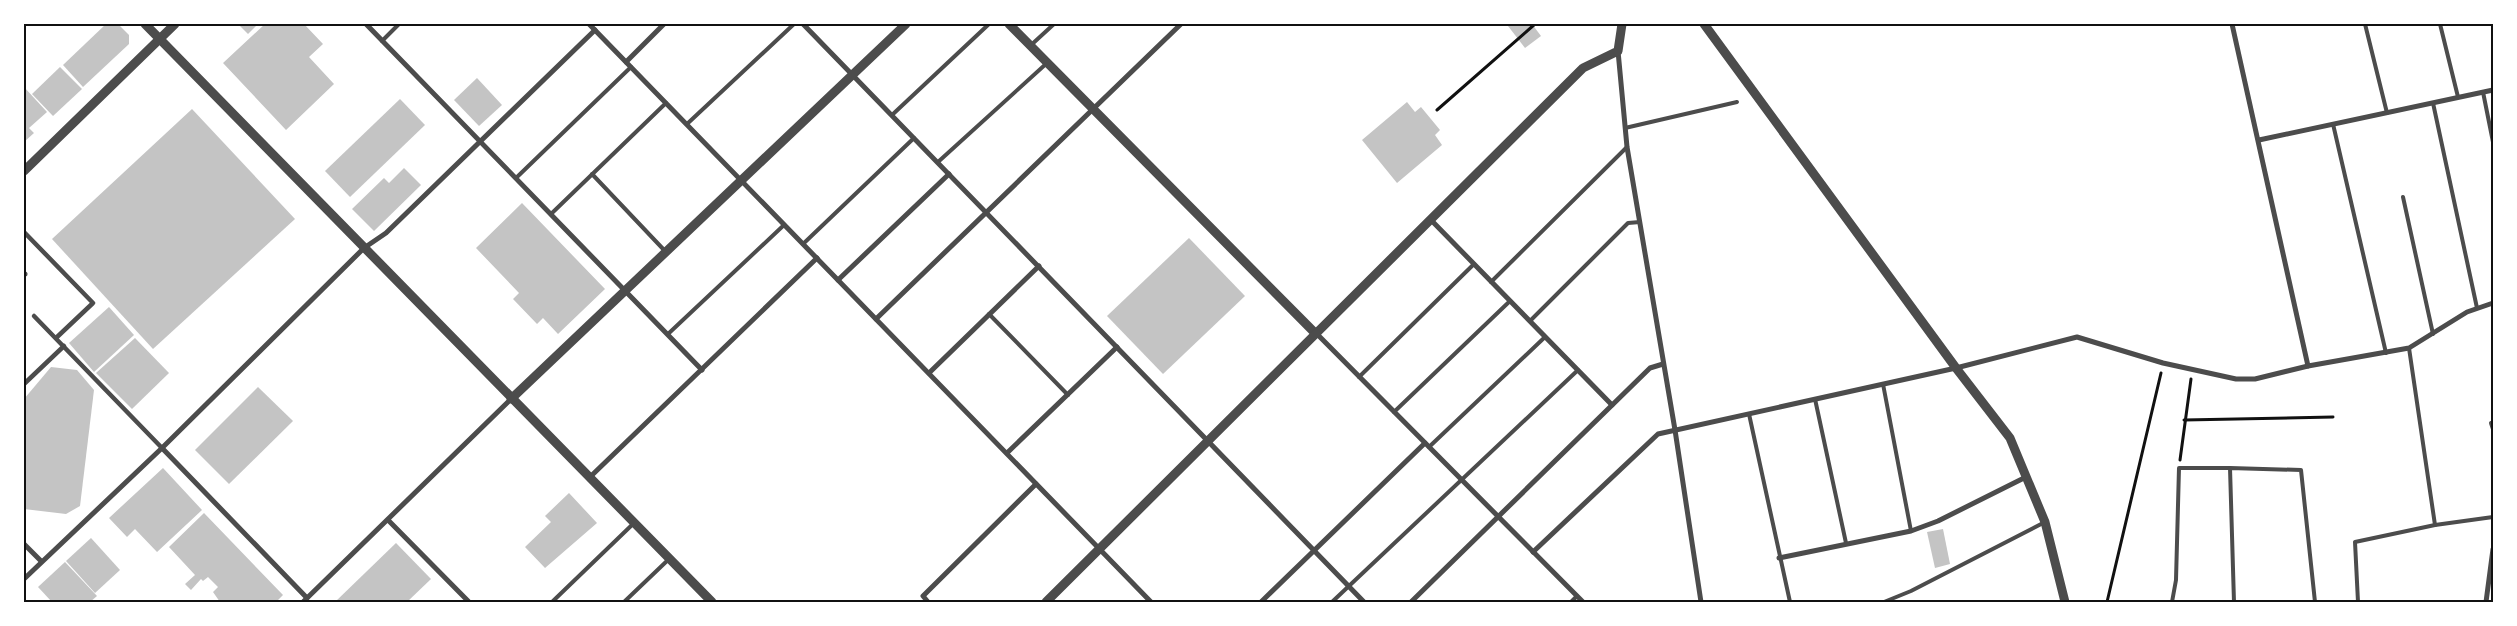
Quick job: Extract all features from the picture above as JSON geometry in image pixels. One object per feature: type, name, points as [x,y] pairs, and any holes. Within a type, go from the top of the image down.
[{"type":"street","points":[[145,24],[712,602]]},
{"type":"street","points":[[24,171],[175,24]]},
{"type":"street","points":[[366,24],[702,370]]},
{"type":"street","points":[[589,24],[1152,602]]},
{"type":"street","points":[[626,62],[664,24]]},
{"type":"street","points":[[803,24],[1364,602]]},
{"type":"street","points":[[34,316],[305,600],[512,399],[906,24]]},
{"type":"street","points":[[1009,24],[1583,602]]},
{"type":"street","points":[[876,319],[1181,24]]},
{"type":"street","points":[[1622,24],[1618,51],[1627,147],[1675,430],[1701,602]]},
{"type":"street","points":[[1704,24],[1956,368],[2010,438],[2045,522],[2065,602]]},
{"type":"street","points":[[2232,24],[2308,366]]},
{"type":"street","points":[[24,579],[162,448],[364,248],[386,233],[595,30]]},
{"type":"street","points":[[1046,602],[1583,68],[1618,51]]},
{"type":"street","points":[[2259,140],[2493,90]]},
{"type":"street","points":[[838,280],[949,174]]},
{"type":"street","points":[[1431,220],[1612,405]]},
{"type":"street","points":[[24,232],[92,304],[56,338]]},
{"type":"street","points":[[589,478],[817,258]]},
{"type":"street","points":[[929,373],[1039,266]]},
{"type":"street","points":[[1533,552],[1658,434],[1956,368],[2077,336],[2163,363],[2236,378],[2255,379],[2308,366],[2408,348],[2477,308],[2493,304]]},
{"type":"street","points":[[24,384],[64,346]]},
{"type":"street","points":[[1007,453],[1118,348]]},
{"type":"street","points":[[1410,602],[1650,368],[1663,364]]},
{"type":"street","points":[[1261,602],[1424,443]]},
{"type":"street","points":[[1779,558],[1911,530],[1938,521],[2026,477]]},
{"type":"street","points":[[928,602],[922,596],[1036,484]]},
{"type":"street","points":[[388,520],[469,602]]},
{"type":"street","points":[[24,544],[41,562]]},
{"type":"street","points":[[2486,602],[2490,591],[2493,549]]},
{"type":"lane","points":[[382,41],[400,24]]},
{"type":"lane","points":[[687,124],[794,24]]},
{"type":"lane","points":[[892,115],[989,24]]},
{"type":"lane","points":[[1030,46],[1054,24]]},
{"type":"lane","points":[[2365,24],[2386,113]]},
{"type":"lane","points":[[2440,24],[2458,97]]},
{"type":"lane","points":[[938,162],[1046,63]]},
{"type":"lane","points":[[516,178],[631,67]]},
{"type":"lane","points":[[2483,92],[2493,142]]},
{"type":"lane","points":[[1625,128],[1737,102]]},
{"type":"lane","points":[[551,214],[666,103]]},
{"type":"lane","points":[[2433,103],[2477,308]]},
{"type":"lane","points":[[2333,124],[2386,353]]},
{"type":"lane","points":[[803,244],[914,138]]},
{"type":"lane","points":[[1491,282],[1627,147]]},
{"type":"lane","points":[[592,174],[666,253]]},
{"type":"lane","points":[[2403,196],[2433,334]]},
{"type":"lane","points":[[1530,321],[1628,223],[1640,222]]},
{"type":"lane","points":[[668,334],[784,225]]},
{"type":"lane","points":[[1359,376],[1474,264]]},
{"type":"lane","points":[[1394,412],[1510,301]]},
{"type":"lane","points":[[989,314],[1068,395]]},
{"type":"lane","points":[[1429,447],[1545,337]]},
{"type":"lane","points":[[2408,348],[2435,525]]},
{"type":"lane","points":[[1332,602],[1578,370]]},
{"type":"lane","points":[[1883,384],[1911,530]]},
{"type":"lane","points":[[1815,399],[1846,544]]},
{"type":"lane","points":[[1749,414],[1790,602]]},
{"type":"lane","points":[[2492,422],[2493,429]]},
{"type":"lane","points":[[2172,602],[2176,580],[2179,468],[2301,470],[2315,602]]},
{"type":"lane","points":[[2230,468],[2234,602]]},
{"type":"lane","points":[[2358,602],[2355,542],[2435,525],[2493,518]]},
{"type":"lane","points":[[1884,602],[1911,591],[2045,522]]},
{"type":"lane","points":[[552,602],[634,523]]},
{"type":"lane","points":[[624,602],[669,559]]},
{"type":"lane","points":[[1571,602],[1577,596]]},
{"type":"path","points":[[1437,110],[1535,24]]},
{"type":"path","points":[[2106,602],[2163,363]]},
{"type":"path","points":[[2179,468],[2184,420],[2193,369]]},
{"type":"path","points":[[2184,420],[2333,417]]},
{"type":"building","points":[[106,24],[118,24],[129,35],[129,44],[83,87],[63,65]]},
{"type":"building","points":[[238,24],[258,24],[248,34]]},
{"type":"building","points":[[265,24],[304,24],[323,44],[309,57],[334,84],[286,130],[223,63]]},
{"type":"building","points":[[1511,24],[1532,24],[1541,36],[1525,48],[1508,26]]},
{"type":"building","points":[[60,67],[82,89],[53,116],[32,94]]},
{"type":"building","points":[[477,78],[502,105],[479,126],[454,100]]},
{"type":"building","points":[[24,87],[47,112],[29,128],[34,133],[24,142]]},
{"type":"building","points":[[400,99],[425,125],[350,197],[325,171]]},
{"type":"building","points":[[1407,102],[1415,112],[1421,107],[1440,130],[1435,135],[1442,145],[1397,183],[1362,140]]},
{"type":"building","points":[[192,109],[295,219],[153,349],[52,239]]},
{"type":"building","points":[[404,168],[421,185],[374,231],[352,209],[384,178],[389,183]]},
{"type":"building","points":[[522,203],[605,289],[558,334],[543,318],[537,324],[513,299],[519,293],[476,248]]},
{"type":"building","points":[[1189,238],[1245,296],[1163,374],[1107,316]]},
{"type":"building","points":[[109,307],[134,335],[94,372],[69,343]]},
{"type":"building","points":[[135,338],[169,373],[132,409],[96,373]]},
{"type":"building","points":[[51,367],[77,370],[94,390],[80,506],[66,514],[24,509],[24,399]]},
{"type":"building","points":[[258,387],[293,421],[229,484],[195,450]]},
{"type":"building","points":[[163,468],[202,510],[157,552],[135,529],[127,537],[109,518]]},
{"type":"building","points":[[569,493],[597,523],[545,568],[525,547],[551,522],[545,516]]},
{"type":"building","points":[[204,513],[283,595],[276,602],[220,602],[213,592],[218,587],[208,577],[203,581],[201,579],[191,590],[185,584],[195,575],[169,547]]},
{"type":"building","points":[[1943,529],[1950,564],[1935,568],[1927,532]]},
{"type":"building","points":[[91,538],[120,570],[95,593],[66,561]]},
{"type":"building","points":[[396,543],[431,579],[407,602],[335,602]]},
{"type":"building","points":[[65,562],[97,596],[90,602],[52,602],[38,587]]}]
